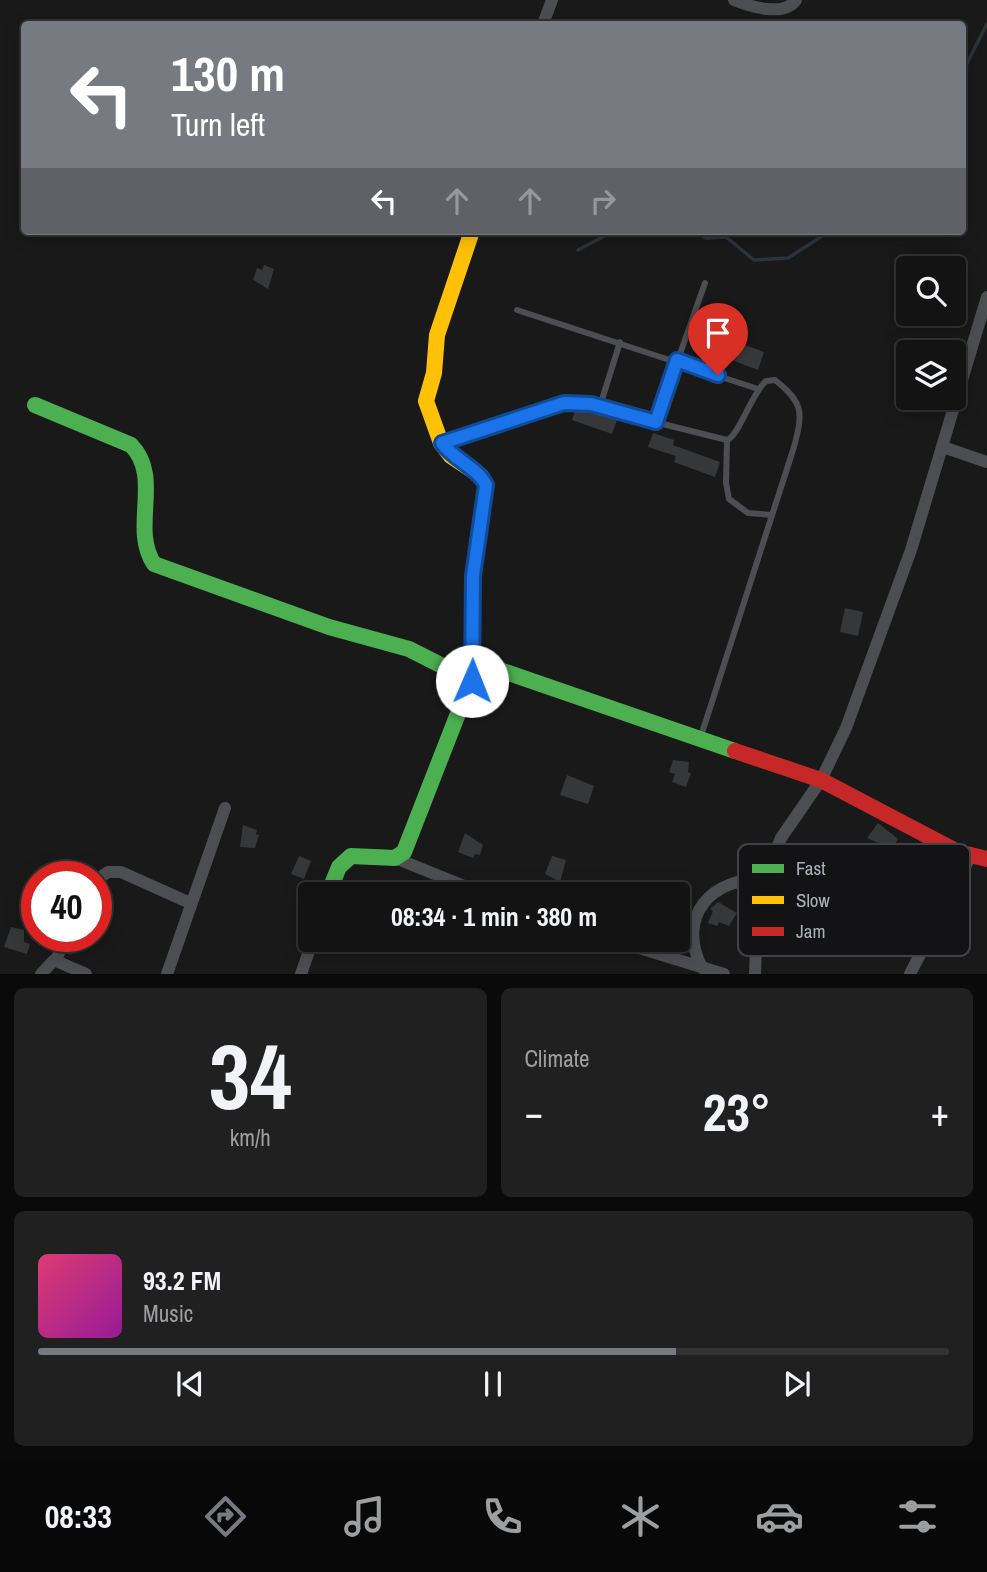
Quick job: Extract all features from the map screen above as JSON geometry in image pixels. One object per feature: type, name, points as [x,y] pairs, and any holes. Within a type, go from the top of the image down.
[{"type":"street","points":[[544,21],[552,0]]},
{"type":"street","points":[[734,0],[774,9],[789,7],[796,0]]},
{"type":"street","points":[[395,858],[402,855],[408,846],[472,681],[473,576],[486,485],[481,476],[451,456],[442,443],[428,413],[426,397],[434,373],[437,335],[471,235]]},
{"type":"street","points":[[779,844],[821,780],[846,728],[911,550],[987,297]]},
{"type":"street","points":[[36,405],[131,445],[141,453],[145,474],[143,540],[154,565],[329,627],[409,649],[472,681]]},
{"type":"street","points":[[943,447],[987,462]]},
{"type":"street","points":[[472,681],[485,670],[504,670],[700,737],[821,780],[945,844]]},
{"type":"street","points":[[167,974],[225,808]]},
{"type":"street","points":[[333,882],[340,866],[354,854],[362,852],[395,858],[454,882]]},
{"type":"street","points":[[970,857],[987,859]]},
{"type":"street","points":[[112,872],[121,872],[190,903]]},
{"type":"street","points":[[702,968],[692,942],[701,906],[730,882],[738,881]]},
{"type":"street","points":[[56,960],[59,952]]},
{"type":"street","points":[[301,974],[309,952]]},
{"type":"street","points":[[651,952],[724,974]]},
{"type":"street","points":[[755,956],[755,974]]},
{"type":"street","points":[[909,974],[918,956]]},
{"type":"street","points":[[41,974],[50,961],[56,960],[86,974]]},
{"type":"lane","points":[[656,422],[705,283]]},
{"type":"lane","points":[[517,310],[677,360],[758,389]]},
{"type":"lane","points":[[600,406],[620,342]]},
{"type":"lane","points":[[442,443],[564,403],[600,406],[726,440],[736,435],[758,389],[766,381],[775,380],[796,400],[801,414],[794,447],[700,737]]},
{"type":"lane","points":[[726,440],[726,483],[729,499],[748,513],[772,514]]},
{"type":"building","points":[[264,265],[274,269],[268,289],[253,280],[257,268],[262,270]]},
{"type":"building","points":[[723,337],[764,352],[758,370],[716,354]]},
{"type":"building","points":[[576,408],[617,420],[612,434],[572,420]]},
{"type":"building","points":[[653,433],[674,440],[673,445],[720,462],[715,477],[674,462],[676,456],[648,447]]},
{"type":"building","points":[[845,608],[863,612],[858,636],[840,632]]},
{"type":"building","points":[[673,760],[689,762],[688,772],[691,773],[686,787],[672,782],[675,774],[669,772]]},
{"type":"building","points":[[567,775],[594,786],[588,804],[560,795]]},
{"type":"building","points":[[878,823],[898,839],[895,844],[881,844],[867,838]]},
{"type":"building","points":[[243,825],[257,830],[256,834],[259,835],[255,848],[240,847]]},
{"type":"building","points":[[465,833],[483,845],[480,855],[475,854],[473,858],[458,852]]},
{"type":"building","points":[[299,856],[311,861],[304,879],[291,874]]},
{"type":"building","points":[[552,856],[566,860],[560,882],[545,874]]},
{"type":"building","points":[[718,902],[737,913],[729,926],[719,922],[717,926],[708,923],[713,911],[710,909]]},
{"type":"building","points":[[11,927],[21,929],[21,952],[27,954],[4,947]]},
{"type":"waterway","points":[[966,65],[987,24]]},
{"type":"waterway","points":[[578,250],[606,235]]},
{"type":"waterway","points":[[701,235],[706,238],[726,237],[754,260],[788,258],[824,235]]},
{"type":"traffic: fast","points":[[35,405],[131,445],[145,472],[145,534],[147,550],[154,564],[329,627],[409,649],[472,681],[473,576],[478,538]]},
{"type":"traffic: fast","points":[[333,882],[339,867],[351,856],[395,858],[404,852],[468,688],[480,673],[494,668],[735,751]]},
{"type":"traffic: slow","points":[[471,235],[437,335],[434,373],[426,401],[441,443],[451,456],[481,476],[486,484],[478,538]]},
{"type":"traffic: jam","points":[[735,751],[821,780],[943,844]]},
{"type":"traffic: jam","points":[[970,855],[987,859]]},
{"type":"route","points":[[472,681],[473,576],[477,536],[487,489],[481,476],[451,456],[442,443],[489,425],[564,403],[591,404],[656,422],[677,360],[718,375]]}]
